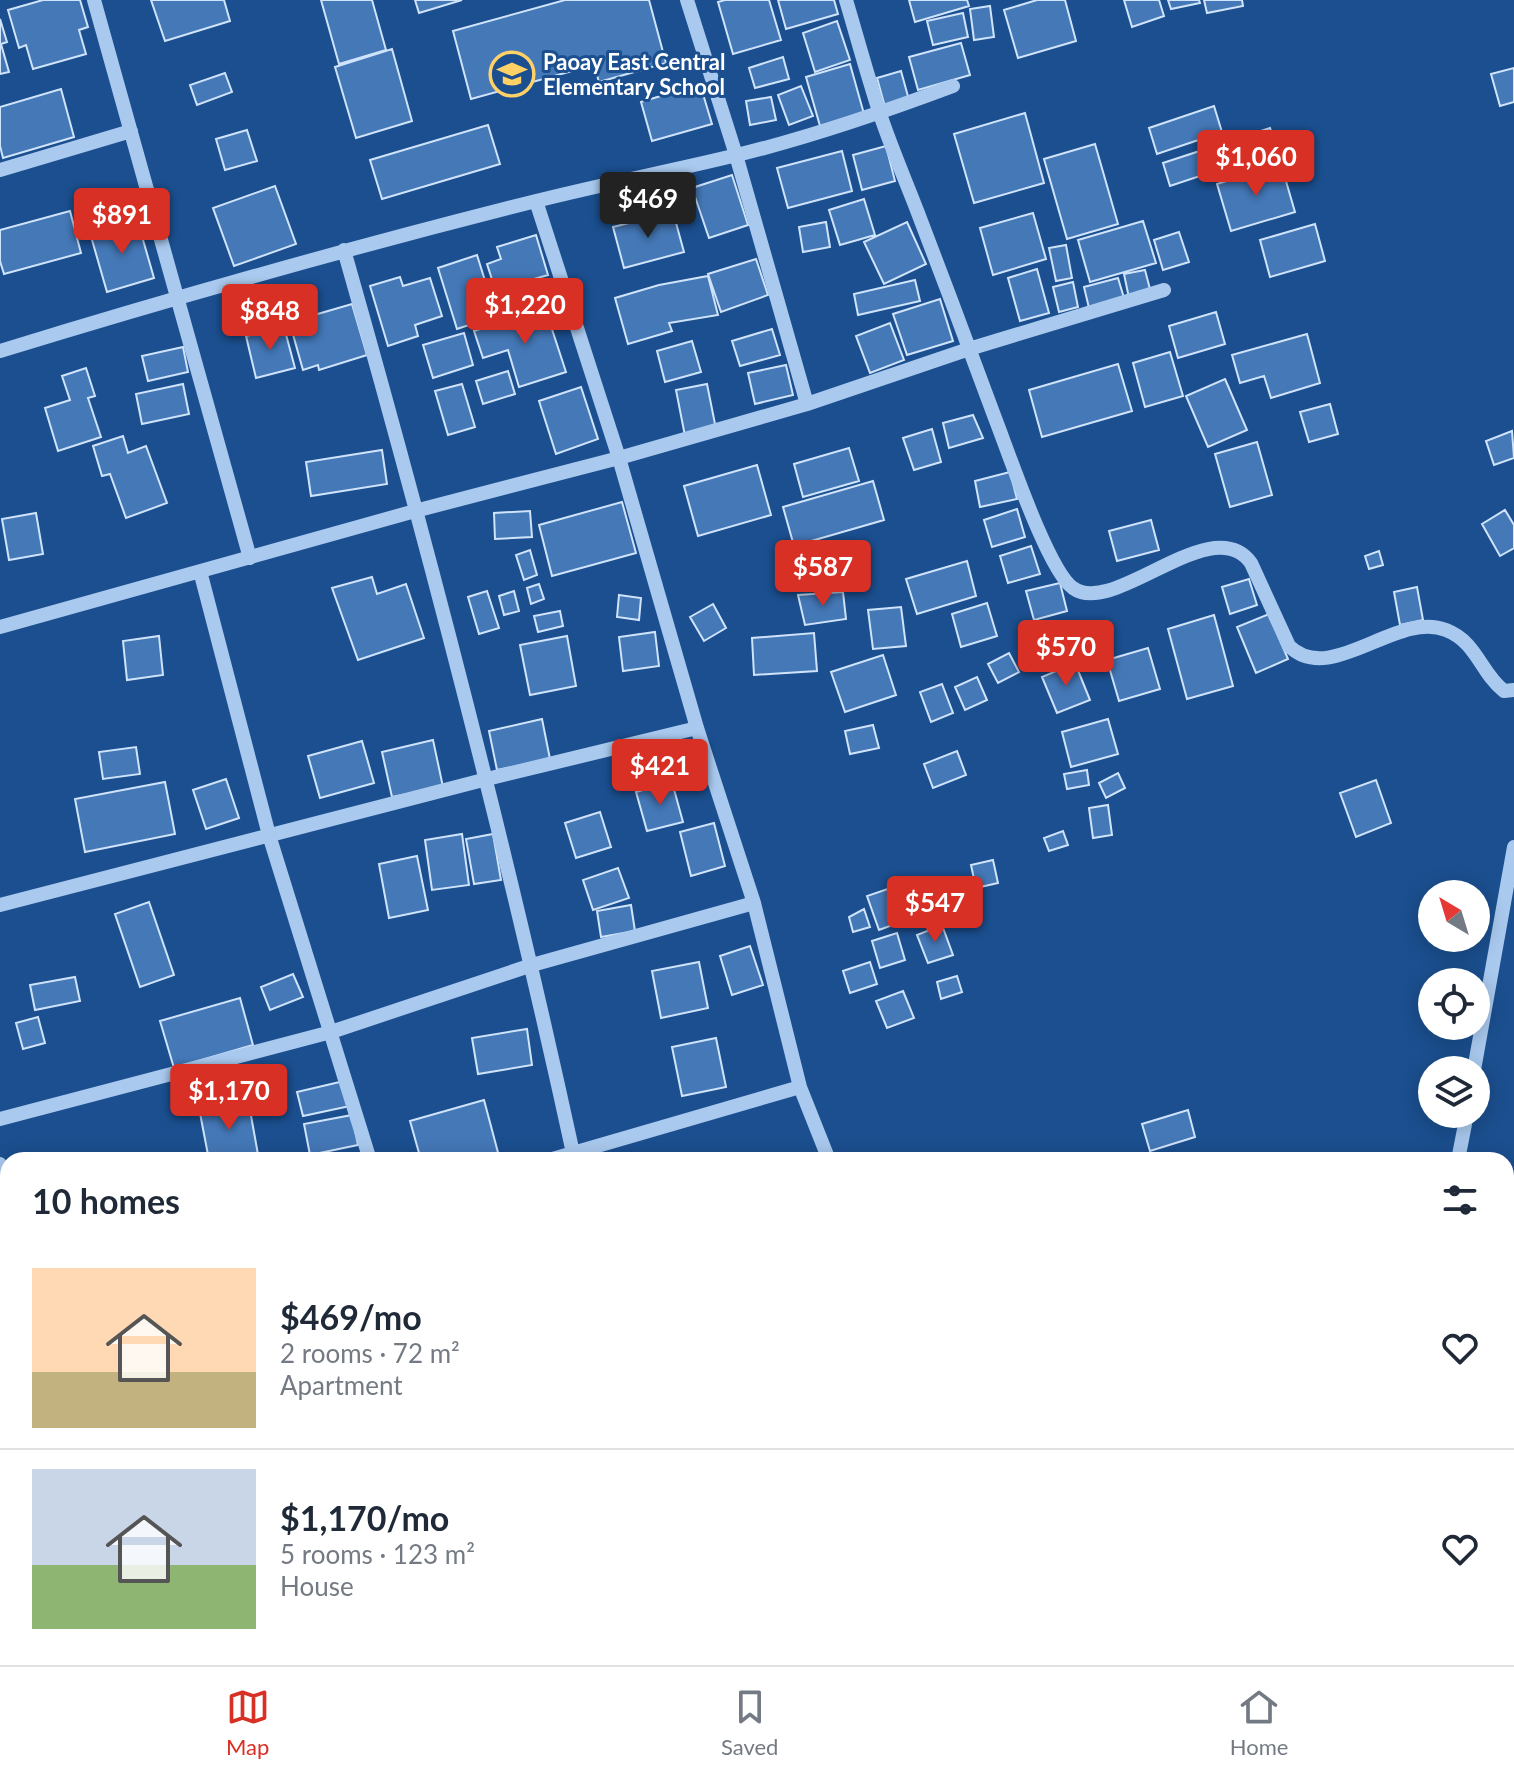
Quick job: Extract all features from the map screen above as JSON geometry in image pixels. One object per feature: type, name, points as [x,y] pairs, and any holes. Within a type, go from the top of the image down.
[{"type":"street","points":[[94,0],[250,558]]},
{"type":"street","points":[[687,0],[736,155],[807,404]]},
{"type":"street","points":[[846,0],[880,113],[969,349],[1047,547],[1059,573],[1071,588],[1082,593],[1123,586],[1192,553],[1232,548],[1245,555],[1251,563],[1289,646],[1299,656],[1313,659],[1329,657],[1401,631],[1435,627],[1448,630],[1469,643],[1493,682],[1504,691],[1514,690]]},
{"type":"street","points":[[0,351],[178,296],[344,250],[736,155],[880,113],[953,86]]},
{"type":"street","points":[[0,170],[131,131]]},
{"type":"street","points":[[536,201],[619,458],[697,728],[754,903],[800,1087],[826,1152]]},
{"type":"street","points":[[344,250],[487,779],[573,1152]]},
{"type":"street","points":[[0,627],[807,404],[969,349],[1164,290]]},
{"type":"street","points":[[200,571],[269,835],[368,1152]]},
{"type":"street","points":[[0,905],[697,728]]},
{"type":"street","points":[[1477,1056],[1514,847]]},
{"type":"street","points":[[0,1119],[331,1032],[532,965],[754,903]]},
{"type":"street","points":[[576,1152],[800,1087]]},
{"type":"street","points":[[1460,1152],[1464,1128]]},
{"type":"building","points":[[43,0],[80,0],[88,27],[79,30],[86,54],[33,69],[26,45],[19,48],[8,10]]},
{"type":"building","points":[[151,0],[224,0],[230,21],[165,41]]},
{"type":"building","points":[[321,0],[372,0],[386,50],[339,64]]},
{"type":"building","points":[[415,0],[462,0],[419,13]]},
{"type":"building","points":[[565,0],[649,0],[666,63],[599,82],[594,65],[471,99],[453,31]]},
{"type":"building","points":[[769,0],[781,40],[733,54],[718,2]]},
{"type":"building","points":[[778,0],[834,0],[838,14],[786,29]]},
{"type":"building","points":[[909,0],[967,0],[969,6],[915,22]]},
{"type":"building","points":[[1037,0],[1065,0],[1076,41],[1018,58],[1004,10]]},
{"type":"building","points":[[1124,0],[1159,0],[1164,16],[1132,27]]},
{"type":"building","points":[[1168,0],[1199,0],[1200,3],[1171,9]]},
{"type":"building","points":[[1204,0],[1242,0],[1243,6],[1207,13]]},
{"type":"building","points":[[990,6],[994,37],[974,40],[970,9]]},
{"type":"building","points":[[963,13],[968,37],[933,45],[927,21]]},
{"type":"building","points":[[0,19],[7,42],[1,44],[9,72],[0,74]]},
{"type":"building","points":[[837,21],[850,60],[815,72],[803,33]]},
{"type":"building","points":[[961,43],[970,75],[918,90],[909,57]]},
{"type":"building","points":[[392,49],[412,121],[356,138],[335,67]]},
{"type":"building","points":[[783,57],[789,79],[755,88],[749,68]]},
{"type":"building","points":[[850,64],[864,114],[820,126],[806,77]]},
{"type":"building","points":[[1514,68],[1514,102],[1500,106],[1491,74]]},
{"type":"building","points":[[901,71],[909,100],[885,107],[877,78]]},
{"type":"building","points":[[225,73],[232,92],[197,105],[190,85]]},
{"type":"building","points":[[700,84],[712,124],[652,141],[641,102]]},
{"type":"building","points":[[801,86],[813,116],[789,125],[778,95]]},
{"type":"building","points":[[61,89],[74,137],[3,158],[0,107]]},
{"type":"building","points":[[771,97],[776,120],[750,125],[746,101]]},
{"type":"building","points":[[1214,106],[1222,132],[1157,154],[1149,128]]},
{"type":"building","points":[[1025,113],[1044,183],[974,203],[954,134]]},
{"type":"building","points":[[488,125],[500,164],[382,199],[370,160]]},
{"type":"building","points":[[1270,128],[1278,150],[1170,186],[1163,163]]},
{"type":"building","points":[[247,130],[257,161],[225,170],[216,139]]},
{"type":"building","points":[[1095,144],[1118,224],[1067,239],[1044,159]]},
{"type":"building","points":[[886,146],[895,181],[862,190],[853,155]]},
{"type":"building","points":[[842,151],[852,191],[788,208],[777,168]]},
{"type":"building","points":[[1281,164],[1295,212],[1231,231],[1217,184]]},
{"type":"building","points":[[732,175],[748,225],[709,238],[692,188]]},
{"type":"building","points":[[275,186],[296,244],[234,266],[213,208]]},
{"type":"building","points":[[864,199],[875,235],[840,245],[829,210]]},
{"type":"building","points":[[70,211],[81,253],[4,274],[0,261],[0,230]]},
{"type":"building","points":[[673,212],[684,252],[624,268],[613,227]]},
{"type":"building","points":[[1033,213],[1046,259],[993,275],[980,228]]},
{"type":"building","points":[[137,219],[154,278],[107,292],[90,233]]},
{"type":"building","points":[[1143,221],[1156,263],[1090,282],[1078,240]]},
{"type":"building","points":[[826,222],[830,247],[803,252],[799,227]]},
{"type":"building","points":[[907,222],[926,264],[884,284],[864,242]]},
{"type":"building","points":[[1315,224],[1325,261],[1270,277],[1260,240]]},
{"type":"building","points":[[1179,232],[1189,262],[1163,270],[1154,240]]},
{"type":"building","points":[[536,235],[548,275],[527,281],[529,292],[499,301],[487,264],[501,259],[497,247]]},
{"type":"building","points":[[1066,245],[1072,278],[1056,281],[1049,248]]},
{"type":"building","points":[[477,255],[496,316],[457,329],[438,268]]},
{"type":"building","points":[[756,259],[768,295],[721,312],[708,274]]},
{"type":"building","points":[[1037,269],[1049,313],[1020,321],[1008,278]]},
{"type":"building","points":[[1145,270],[1151,293],[1129,298],[1124,274]]},
{"type":"building","points":[[708,276],[718,315],[669,323],[672,331],[628,344],[615,298],[659,285]]},
{"type":"building","points":[[400,277],[403,286],[430,278],[442,316],[415,325],[418,336],[388,346],[370,286]]},
{"type":"building","points":[[1118,278],[1124,298],[1089,308],[1084,287]]},
{"type":"building","points":[[915,280],[920,301],[858,315],[854,294]]},
{"type":"building","points":[[1073,282],[1078,307],[1059,312],[1053,287]]},
{"type":"building","points":[[940,299],[953,341],[907,355],[893,314]]},
{"type":"building","points":[[352,304],[367,355],[319,370],[318,365],[303,370],[292,331],[307,327],[304,318]]},
{"type":"building","points":[[545,308],[566,372],[519,387],[508,350],[483,358],[474,331]]},
{"type":"building","points":[[1216,312],[1225,344],[1178,358],[1169,326]]},
{"type":"building","points":[[890,323],[904,360],[870,373],[856,336]]},
{"type":"building","points":[[284,327],[295,368],[256,378],[246,336]]},
{"type":"building","points":[[772,329],[780,355],[740,366],[732,341]]},
{"type":"building","points":[[464,333],[473,365],[433,378],[423,345]]},
{"type":"building","points":[[1307,334],[1320,383],[1271,398],[1264,376],[1240,383],[1232,355]]},
{"type":"building","points":[[692,341],[701,372],[665,382],[657,351]]},
{"type":"building","points":[[183,347],[188,372],[148,381],[142,356]]},
{"type":"building","points":[[1170,352],[1183,396],[1145,407],[1133,363]]},
{"type":"building","points":[[1118,364],[1132,411],[1042,437],[1029,390]]},
{"type":"building","points":[[786,365],[793,395],[755,404],[748,373]]},
{"type":"building","points":[[86,368],[95,396],[88,398],[101,437],[58,451],[45,408],[70,400],[62,376]]},
{"type":"building","points":[[508,371],[515,394],[483,404],[476,381]]},
{"type":"building","points":[[1225,379],[1247,430],[1208,447],[1186,396]]},
{"type":"building","points":[[183,384],[189,414],[142,424],[136,394]]},
{"type":"building","points":[[462,384],[475,427],[448,435],[435,391]]},
{"type":"building","points":[[707,384],[716,429],[685,436],[676,390]]},
{"type":"building","points":[[581,387],[598,439],[556,454],[539,401]]},
{"type":"building","points":[[1330,404],[1338,434],[1309,442],[1300,412]]},
{"type":"building","points":[[973,415],[983,438],[949,448],[943,423]]},
{"type":"building","points":[[932,429],[941,462],[914,470],[903,438]]},
{"type":"building","points":[[1512,431],[1514,458],[1494,465],[1486,441]]},
{"type":"building","points":[[123,436],[128,453],[146,446],[167,503],[126,518],[110,474],[102,476],[93,446]]},
{"type":"building","points":[[1257,442],[1272,495],[1230,507],[1215,454]]},
{"type":"building","points":[[849,448],[859,481],[803,497],[794,464]]},
{"type":"building","points":[[382,450],[387,484],[311,496],[306,462]]},
{"type":"building","points":[[757,465],[771,515],[698,536],[684,486]]},
{"type":"building","points":[[1010,472],[1017,499],[980,507],[975,481]]},
{"type":"building","points":[[873,481],[884,520],[794,546],[783,507]]},
{"type":"building","points":[[622,502],[636,553],[552,576],[539,525]]},
{"type":"building","points":[[1017,509],[1025,537],[992,547],[984,520]]},
{"type":"building","points":[[1505,510],[1514,525],[1514,548],[1500,556],[1482,524]]},
{"type":"building","points":[[530,511],[532,537],[495,539],[494,513]]},
{"type":"building","points":[[36,513],[43,554],[9,560],[2,519]]},
{"type":"building","points":[[1151,520],[1159,550],[1117,561],[1109,531]]},
{"type":"building","points":[[1031,546],[1040,574],[1008,583],[1000,556]]},
{"type":"building","points":[[530,550],[537,575],[524,580],[516,555]]},
{"type":"building","points":[[1379,551],[1383,565],[1369,569],[1365,556]]},
{"type":"building","points":[[967,561],[976,596],[917,614],[906,579]]},
{"type":"building","points":[[372,577],[377,594],[406,584],[424,638],[358,660],[332,588]]},
{"type":"building","points":[[1249,579],[1257,605],[1230,614],[1222,587]]},
{"type":"building","points":[[1060,583],[1067,611],[1034,620],[1026,591]]},
{"type":"building","points":[[539,584],[544,599],[531,604],[527,588]]},
{"type":"building","points":[[1417,587],[1423,620],[1400,625],[1394,592]]},
{"type":"building","points":[[487,591],[499,628],[479,634],[468,597]]},
{"type":"building","points":[[514,591],[519,611],[504,615],[499,596]]},
{"type":"building","points":[[843,592],[846,619],[805,625],[798,595]]},
{"type":"building","points":[[619,595],[641,598],[639,620],[617,617]]},
{"type":"building","points":[[987,603],[997,636],[961,647],[952,614]]},
{"type":"building","points":[[713,604],[726,628],[704,641],[690,617]]},
{"type":"building","points":[[901,607],[906,646],[873,649],[868,610]]},
{"type":"building","points":[[560,611],[563,626],[538,632],[534,616]]},
{"type":"building","points":[[1269,614],[1288,659],[1256,673],[1237,627]]},
{"type":"building","points":[[1214,615],[1233,686],[1187,699],[1168,629]]},
{"type":"building","points":[[655,632],[659,666],[623,671],[619,637]]},
{"type":"building","points":[[814,633],[817,671],[754,675],[752,638]]},
{"type":"building","points":[[159,636],[163,675],[127,680],[123,641]]},
{"type":"building","points":[[567,636],[576,686],[530,695],[520,645]]},
{"type":"building","points":[[1148,648],[1160,689],[1119,701],[1107,660]]},
{"type":"building","points":[[1009,653],[1019,672],[998,683],[988,664]]},
{"type":"building","points":[[883,655],[896,695],[845,712],[831,672]]},
{"type":"building","points":[[1075,663],[1090,700],[1057,713],[1042,677]]},
{"type":"building","points":[[977,677],[987,700],[965,710],[955,687]]},
{"type":"building","points":[[942,684],[953,713],[931,722],[920,692]]},
{"type":"building","points":[[542,719],[550,759],[497,770],[489,731]]},
{"type":"building","points":[[1108,719],[1118,754],[1071,767],[1062,732]]},
{"type":"building","points":[[873,725],[879,748],[850,754],[845,731]]},
{"type":"building","points":[[433,740],[443,787],[392,797],[382,752]]},
{"type":"building","points":[[362,741],[374,783],[320,798],[308,756]]},
{"type":"building","points":[[136,747],[140,774],[103,779],[99,752]]},
{"type":"building","points":[[957,751],[966,775],[933,788],[924,764]]},
{"type":"building","points":[[1087,770],[1089,785],[1067,789],[1064,774]]},
{"type":"building","points":[[1118,773],[1125,788],[1106,798],[1099,783]]},
{"type":"building","points":[[226,779],[239,818],[206,829],[193,790]]},
{"type":"building","points":[[1376,780],[1391,823],[1356,837],[1340,793]]},
{"type":"building","points":[[165,782],[175,834],[85,852],[75,799]]},
{"type":"building","points":[[672,782],[683,822],[647,831],[636,792]]},
{"type":"building","points":[[1108,805],[1112,835],[1093,838],[1089,808]]},
{"type":"building","points":[[600,812],[611,847],[576,858],[565,823]]},
{"type":"building","points":[[714,823],[725,866],[691,876],[680,832]]},
{"type":"building","points":[[1063,831],[1068,845],[1049,851],[1044,838]]},
{"type":"building","points":[[462,834],[469,885],[432,890],[425,840]]},
{"type":"building","points":[[493,834],[501,880],[474,884],[466,839]]},
{"type":"building","points":[[417,856],[428,910],[389,918],[379,864]]},
{"type":"building","points":[[993,860],[998,883],[976,888],[971,865]]},
{"type":"building","points":[[618,868],[629,898],[593,910],[583,880]]},
{"type":"building","points":[[908,882],[920,915],[879,930],[867,896]]},
{"type":"building","points":[[149,902],[174,975],[140,987],[115,914]]},
{"type":"building","points":[[631,905],[635,931],[601,937],[597,911]]},
{"type":"building","points":[[864,909],[870,927],[853,932],[849,917]]},
{"type":"building","points":[[942,925],[953,955],[928,963],[917,935]]},
{"type":"building","points":[[897,933],[905,960],[880,968],[872,941]]},
{"type":"building","points":[[750,946],[763,985],[732,995],[720,956]]},
{"type":"building","points":[[699,962],[708,1008],[661,1018],[652,971]]},
{"type":"building","points":[[870,962],[877,984],[850,993],[843,971]]},
{"type":"building","points":[[293,974],[303,997],[270,1010],[261,987]]},
{"type":"building","points":[[957,976],[962,992],[941,999],[937,982]]},
{"type":"building","points":[[75,977],[80,1001],[35,1010],[30,985]]},
{"type":"building","points":[[903,991],[914,1018],[887,1028],[876,1001]]},
{"type":"building","points":[[240,998],[253,1045],[174,1068],[160,1021]]},
{"type":"building","points":[[38,1017],[45,1043],[23,1049],[16,1023]]},
{"type":"building","points":[[527,1029],[532,1065],[478,1074],[472,1038]]},
{"type":"building","points":[[716,1038],[726,1087],[682,1096],[672,1047]]},
{"type":"building","points":[[344,1081],[350,1106],[303,1116],[297,1092]]},
{"type":"building","points":[[248,1099],[258,1152],[207,1152],[199,1108]]},
{"type":"building","points":[[484,1100],[498,1152],[419,1152],[410,1121]]},
{"type":"building","points":[[1188,1110],[1195,1137],[1150,1151],[1142,1124]]},
{"type":"building","points":[[352,1115],[358,1145],[309,1152],[304,1124]]},
{"type":"place","name":"Paoay East Central Elementary School","points":[[512,74]]}]
